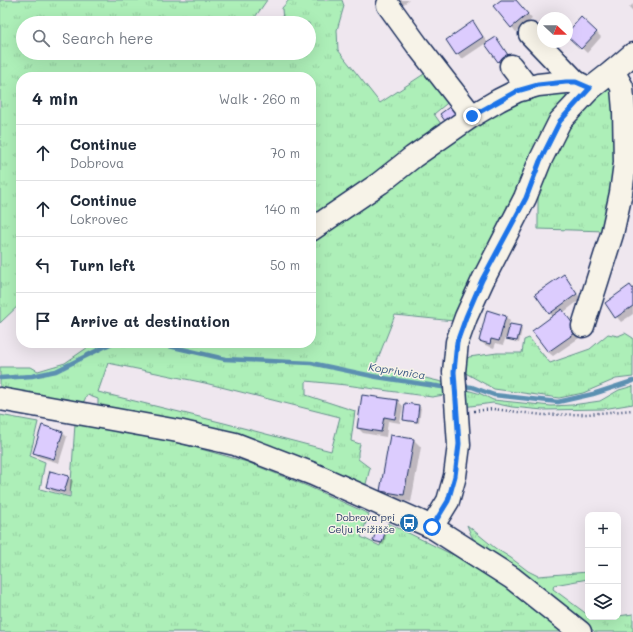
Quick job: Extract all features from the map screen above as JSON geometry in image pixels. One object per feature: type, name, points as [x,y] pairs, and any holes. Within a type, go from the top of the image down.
[{"type":"street","points":[[388,5],[472,116]]},
{"type":"street","points":[[530,34],[583,85]]},
{"type":"street","points":[[432,527],[448,501],[455,476],[459,444],[456,392],[457,342],[466,317],[482,280],[526,198],[540,161],[560,121],[583,85],[613,71],[633,54]]},
{"type":"street","points":[[511,66],[528,88]]},
{"type":"street","points":[[582,326],[612,234],[621,193],[625,163],[622,87],[613,71]]},
{"type":"street","points":[[316,227],[380,183],[472,116],[499,100],[517,91],[538,85],[566,82],[583,85]]},
{"type":"street","points":[[0,399],[178,431],[236,444],[313,474],[432,527],[512,578],[580,632]]},
{"type":"path","points":[[456,392],[493,409],[543,415],[588,414],[633,410]]},
{"type":"green space","points":[[0,0],[267,0],[256,16],[16,16],[16,60],[316,60],[316,16],[283,16],[282,8],[289,0],[342,0],[344,6],[337,30],[338,50],[380,103],[430,70],[452,99],[434,114],[446,131],[316,222],[316,72],[16,72],[16,308],[0,323]]},
{"type":"green space","points":[[609,86],[617,91],[618,165],[606,231],[538,229],[538,191],[548,165],[583,104]]},
{"type":"green space","points":[[561,89],[566,94],[566,98],[557,111],[516,198],[454,321],[395,315],[375,366],[442,382],[445,385],[444,395],[432,397],[306,381],[306,395],[355,411],[351,441],[360,444],[358,459],[370,468],[365,488],[98,405],[98,399],[87,395],[82,405],[74,405],[0,388],[0,367],[31,367],[38,371],[65,363],[87,348],[316,348],[316,231],[500,101]],"holes":[[[108,363],[205,383],[340,417],[331,451],[98,392]]]},
{"type":"green space","points":[[625,333],[633,338],[633,377],[616,379],[583,393],[559,398],[494,389],[462,371],[462,364],[469,357],[497,353],[522,353],[524,340],[529,338],[550,363],[590,349],[608,334],[618,336]]},
{"type":"green space","points":[[633,386],[633,404],[603,409],[543,410],[512,407],[493,403],[463,407],[463,389],[481,394],[493,400],[551,406],[600,401],[619,390]]},
{"type":"green space","points":[[0,415],[38,422],[30,456],[45,462],[40,489],[70,497],[75,424],[176,442],[247,462],[307,486],[369,514],[361,537],[380,546],[388,523],[472,563],[503,584],[565,632],[0,632]]},
{"type":"green space","points":[[467,525],[495,548],[528,571],[538,576],[585,572],[585,580],[554,585],[553,589],[585,613],[585,620],[621,620],[621,616],[633,614],[633,632],[595,632],[548,594],[476,544]]},
{"type":"building","points":[[501,0],[516,0],[528,14],[511,28],[493,6]]},
{"type":"building","points":[[581,17],[597,32],[581,49],[573,42],[573,26]]},
{"type":"building","points":[[473,21],[483,37],[456,55],[446,40]]},
{"type":"building","points":[[496,37],[508,55],[498,62],[485,44]]},
{"type":"building","points":[[452,105],[460,115],[448,125],[440,114]]},
{"type":"building","points":[[564,274],[577,294],[549,314],[535,294]]},
{"type":"building","points":[[630,285],[633,289],[633,306],[615,318],[605,303]]},
{"type":"building","points":[[562,309],[578,331],[548,352],[532,331]]},
{"type":"building","points":[[487,310],[506,316],[499,341],[491,339],[490,344],[479,341]]},
{"type":"building","points":[[510,324],[521,326],[517,341],[506,339]]},
{"type":"building","points":[[362,395],[398,400],[395,419],[384,417],[381,432],[357,428]]},
{"type":"building","points":[[405,403],[419,405],[417,422],[403,420]]},
{"type":"building","points":[[42,425],[63,432],[54,459],[33,453]]},
{"type":"building","points":[[390,435],[414,439],[404,495],[380,491]]},
{"type":"building","points":[[50,471],[69,476],[64,492],[46,487]]},
{"type":"building","points":[[377,527],[386,529],[382,543],[373,541]]},
{"type":"waterway","name":"Koprivnica","points":[[0,378],[32,376],[56,371],[102,348]]},
{"type":"waterway","name":"Koprivnica","points":[[178,348],[225,359],[311,363],[377,377],[450,387]]},
{"type":"waterway","name":"Koprivnica","points":[[461,386],[472,387],[494,395],[558,402],[593,394],[633,381]]},
{"type":"place","name":"Dobrova pri Celju križišče","points":[[409,523]]},
{"type":"route","points":[[432,527],[448,501],[455,476],[459,444],[458,412],[454,372],[457,342],[482,280],[526,198],[540,161],[560,121],[590,88],[576,82],[538,85],[517,91],[472,116]]}]
